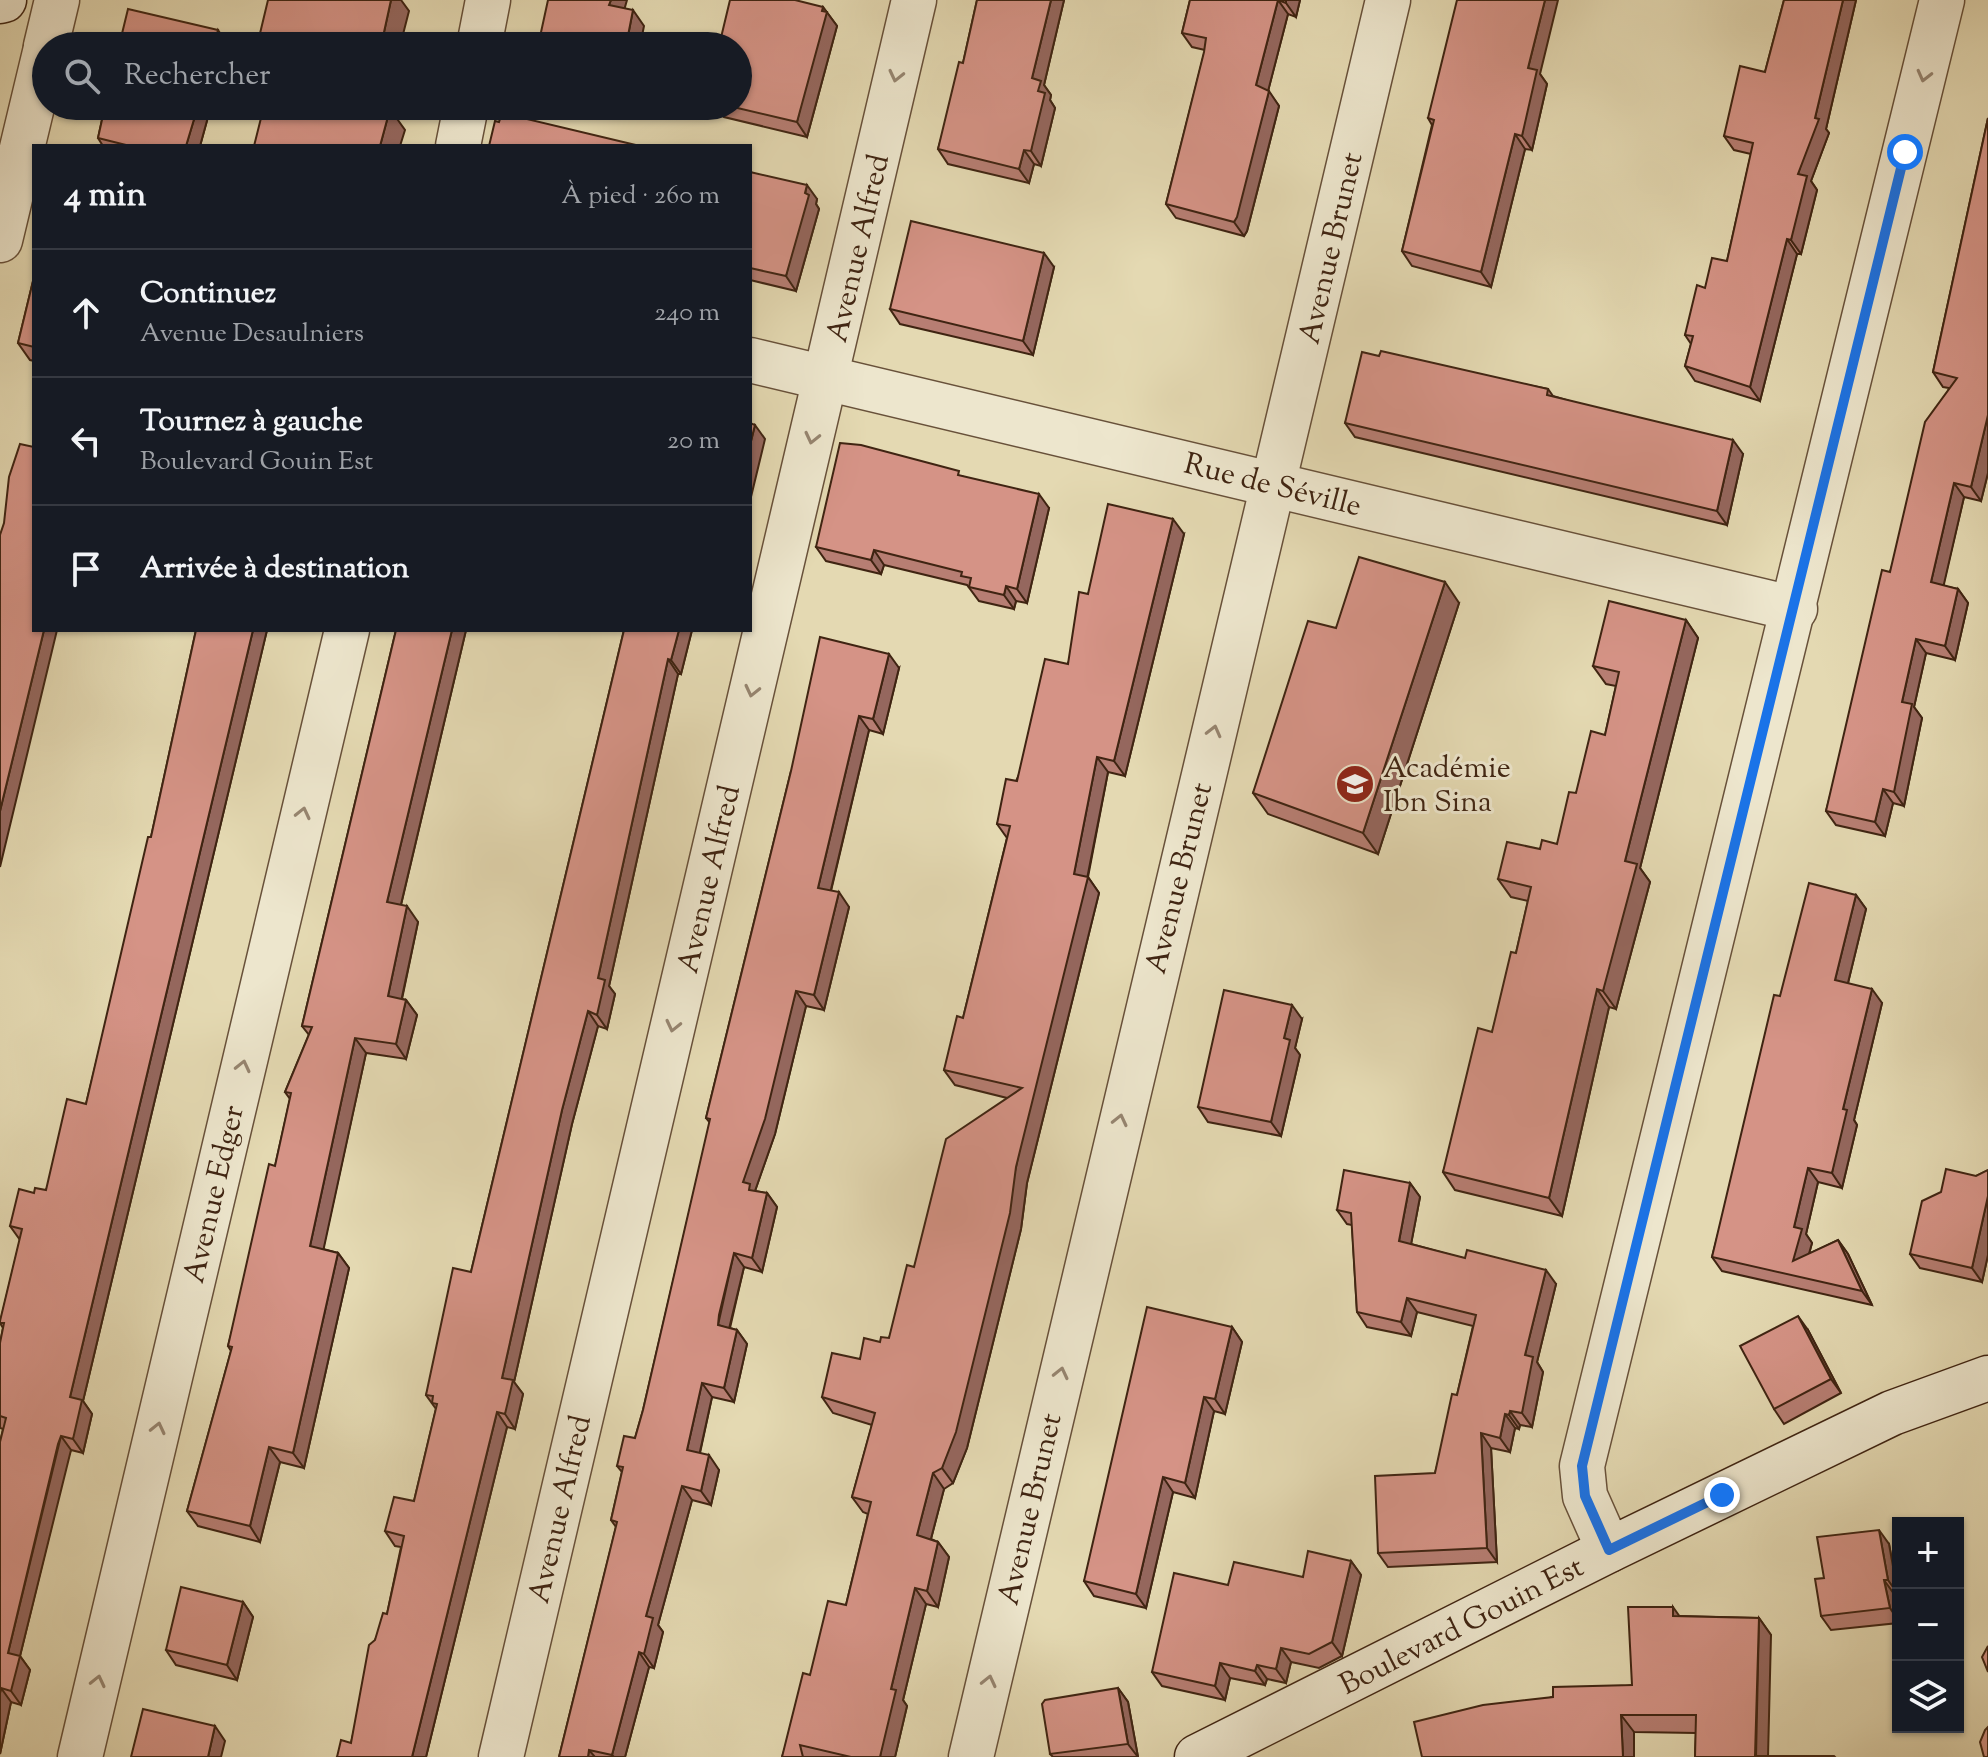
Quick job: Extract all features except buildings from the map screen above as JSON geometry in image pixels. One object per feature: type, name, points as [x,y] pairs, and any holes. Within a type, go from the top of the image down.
[{"type":"street","points":[[50,32],[57,0]]},
{"type":"street","points":[[482,32],[488,0]]},
{"type":"street","name":"Avenue Alfred","points":[[501,1757],[914,0]]},
{"type":"street","name":"Avenue Brunet","points":[[971,1757],[1145,1012],[1388,0]]},
{"type":"street","points":[[1609,1550],[1585,1496],[1582,1466],[1795,609],[1942,0]]},
{"type":"street","points":[[0,240],[15,192],[32,112]]},
{"type":"street","points":[[458,144],[463,120]]},
{"type":"street","name":"Rue de Séville","points":[[752,360],[1795,609]]},
{"type":"street","name":"Avenue Edger","points":[[80,1757],[347,632]]},
{"type":"street","name":"Boulevard Gouin Est","points":[[1197,1757],[1609,1550],[1892,1413],[1988,1378]]},
{"type":"place","name":"Académie Ibn Sina","points":[[1355,784]]},
{"type":"route","points":[[1722,1495],[1609,1550],[1585,1496],[1582,1466],[1905,152]]}]
